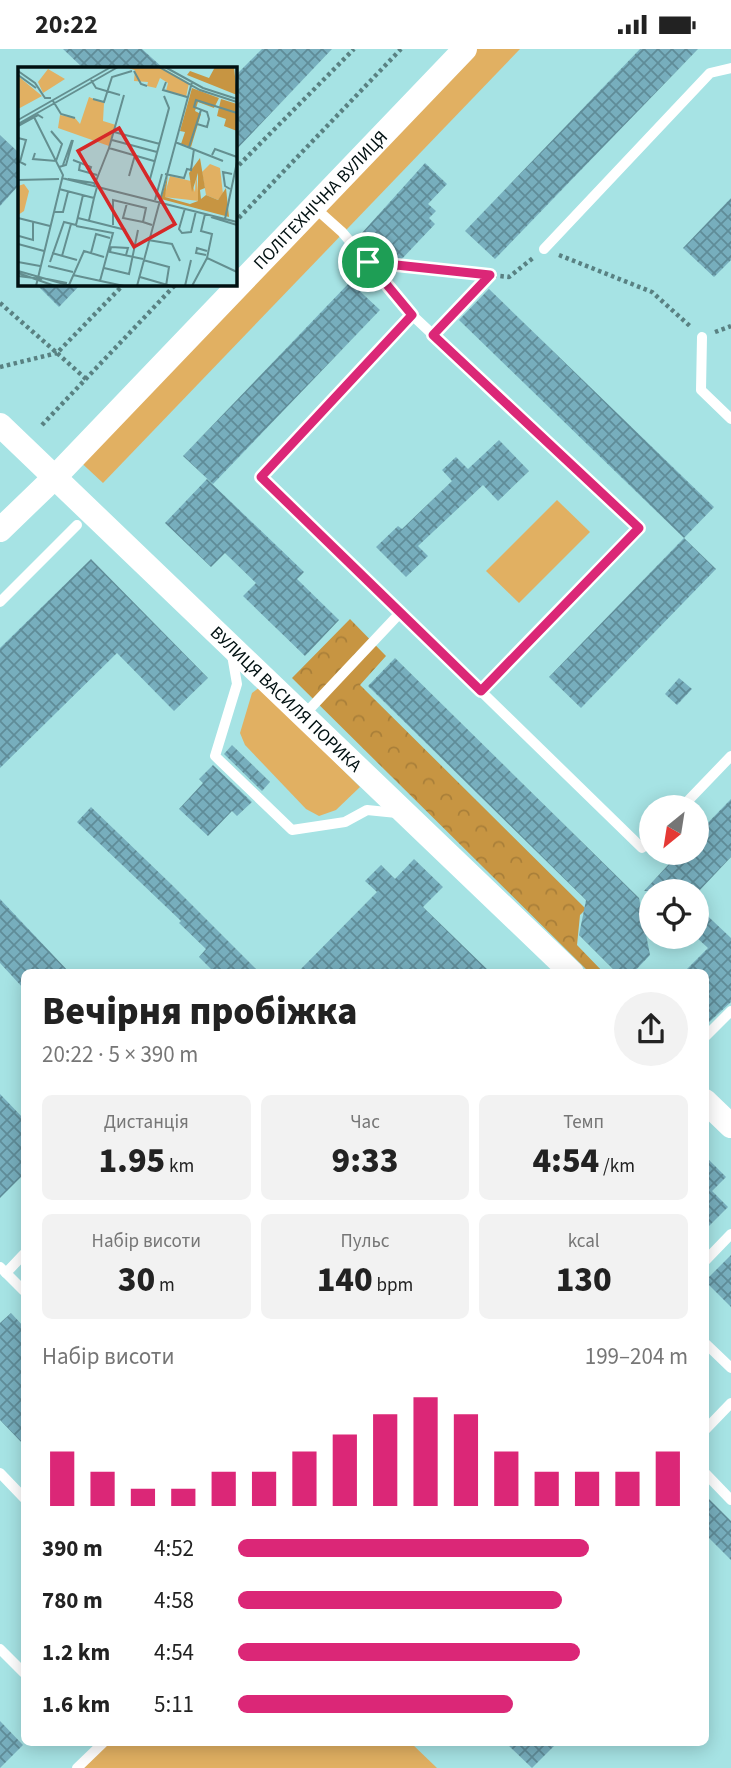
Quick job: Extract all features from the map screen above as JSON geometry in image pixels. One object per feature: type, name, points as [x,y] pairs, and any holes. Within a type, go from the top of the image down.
[{"type":"street","name":"ПОЛІТЕХНІЧНА ВУЛИЦЯ","points":[[0,530],[55,477],[465,49]]},
{"type":"street","name":"ВУЛИЦЯ ВАСИЛЯ ПОРИКА","points":[[0,425],[568,969]]},
{"type":"street","points":[[709,1105],[731,1126]]},
{"type":"lane","points":[[544,249],[710,73],[731,68]]},
{"type":"lane","points":[[314,207],[342,232],[412,315],[639,528],[481,691]]},
{"type":"lane","points":[[412,315],[261,477],[639,845]]},
{"type":"lane","points":[[702,337],[701,390],[731,419]]},
{"type":"lane","points":[[0,602],[78,525]]},
{"type":"lane","points":[[304,715],[400,613]]},
{"type":"lane","points":[[230,645],[237,684],[215,757],[292,830],[345,822],[367,810],[407,814]]},
{"type":"lane","points":[[694,795],[731,756]]},
{"type":"lane","points":[[709,1033],[731,1011]]},
{"type":"lane","points":[[709,1257],[731,1234]]},
{"type":"lane","points":[[21,1256],[3,1270],[21,1288]]},
{"type":"lane","points":[[709,1347],[731,1368]]},
{"type":"lane","points":[[709,1426],[731,1403]]},
{"type":"lane","points":[[0,1473],[21,1495]]},
{"type":"lane","points":[[709,1477],[731,1500]]},
{"type":"lane","points":[[0,1649],[21,1671]]},
{"type":"lane","points":[[77,1768],[97,1746]]},
{"type":"path","points":[[236,168],[354,49]]},
{"type":"path","points":[[236,221],[401,49]]},
{"type":"path","points":[[368,262],[509,277],[544,249],[652,292],[702,337]]},
{"type":"path","points":[[433,335],[490,275]]},
{"type":"path","points":[[0,367],[58,353],[123,285]]},
{"type":"path","points":[[42,425],[175,285]]},
{"type":"path","points":[[0,303],[86,379]]},
{"type":"shaded area","points":[[465,49],[520,49],[103,483],[74,456]]},
{"type":"shaded area","points":[[557,500],[590,532],[519,603],[486,571]]},
{"type":"shaded area","points":[[260,687],[360,787],[336,810],[319,816],[306,809],[245,745],[240,733],[252,693]]},
{"type":"shaded area","points":[[101,1746],[414,1746],[437,1768],[77,1768]]},
{"type":"green space","points":[[350,619],[386,656],[360,685],[586,909],[580,915],[577,945],[600,969],[586,969],[292,678]]},
{"type":"building","points":[[63,49],[142,49],[162,67],[82,67]]},
{"type":"building","points":[[262,49],[332,49],[236,150],[236,75]]},
{"type":"building","points":[[640,49],[698,49],[495,259],[465,231]]},
{"type":"building","points":[[0,135],[18,152],[18,186],[0,206]]},
{"type":"building","points":[[425,163],[447,184],[428,204],[436,211],[429,218],[435,224],[399,262],[381,257],[361,234]]},
{"type":"building","points":[[731,198],[731,260],[714,277],[683,248]]},
{"type":"building","points":[[350,282],[380,310],[213,484],[183,456]]},
{"type":"building","points":[[37,285],[80,285],[59,307]]},
{"type":"building","points":[[489,289],[714,507],[684,538],[459,320]]},
{"type":"building","points":[[499,440],[529,471],[498,501],[483,485],[418,546],[428,556],[406,577],[376,547],[398,526],[402,529],[452,481],[442,470],[456,457],[468,469]]},
{"type":"building","points":[[207,479],[304,572],[297,579],[339,620],[305,656],[243,596],[256,583],[225,553],[211,567],[165,523]]},
{"type":"building","points":[[684,538],[716,569],[581,708],[549,677]]},
{"type":"building","points":[[91,559],[208,678],[174,711],[117,653],[0,768],[0,648]]},
{"type":"building","points":[[395,658],[639,898],[639,949],[649,949],[650,955],[637,969],[613,969],[579,935],[586,900],[368,686]]},
{"type":"building","points":[[679,678],[692,689],[677,705],[665,694]]},
{"type":"building","points":[[232,745],[270,782],[262,791],[224,754]]},
{"type":"building","points":[[213,765],[252,802],[237,816],[232,811],[208,836],[179,809],[203,783],[199,779]]},
{"type":"building","points":[[731,799],[731,857],[709,880],[655,879],[668,865],[709,865],[709,822]]},
{"type":"building","points":[[91,807],[256,969],[211,969],[199,957],[206,949],[179,923],[181,921],[77,822]]},
{"type":"building","points":[[414,859],[443,887],[423,907],[487,969],[301,969],[377,892],[365,881],[381,865],[395,879]]},
{"type":"building","points":[[0,899],[66,969],[21,969],[21,986],[0,963]]},
{"type":"building","points":[[709,917],[731,938],[731,1002],[709,1022],[709,969],[687,969],[709,949]]},
{"type":"building","points":[[0,1094],[21,1116],[21,1177],[0,1198]]},
{"type":"building","points":[[709,1160],[726,1177],[712,1191],[728,1207],[709,1226]]},
{"type":"building","points":[[731,1255],[731,1307],[709,1285],[709,1277]]},
{"type":"building","points":[[11,1313],[21,1324],[21,1442],[0,1420],[0,1323]]},
{"type":"building","points":[[709,1499],[731,1521],[731,1560],[709,1538]]},
{"type":"building","points":[[0,1721],[22,1746],[0,1768]]},
{"type":"building","points":[[509,1746],[554,1746],[532,1768]]},
{"type":"route","points":[[368,262],[490,275],[433,335],[639,528],[481,691],[261,477],[412,315],[368,262]]}]
